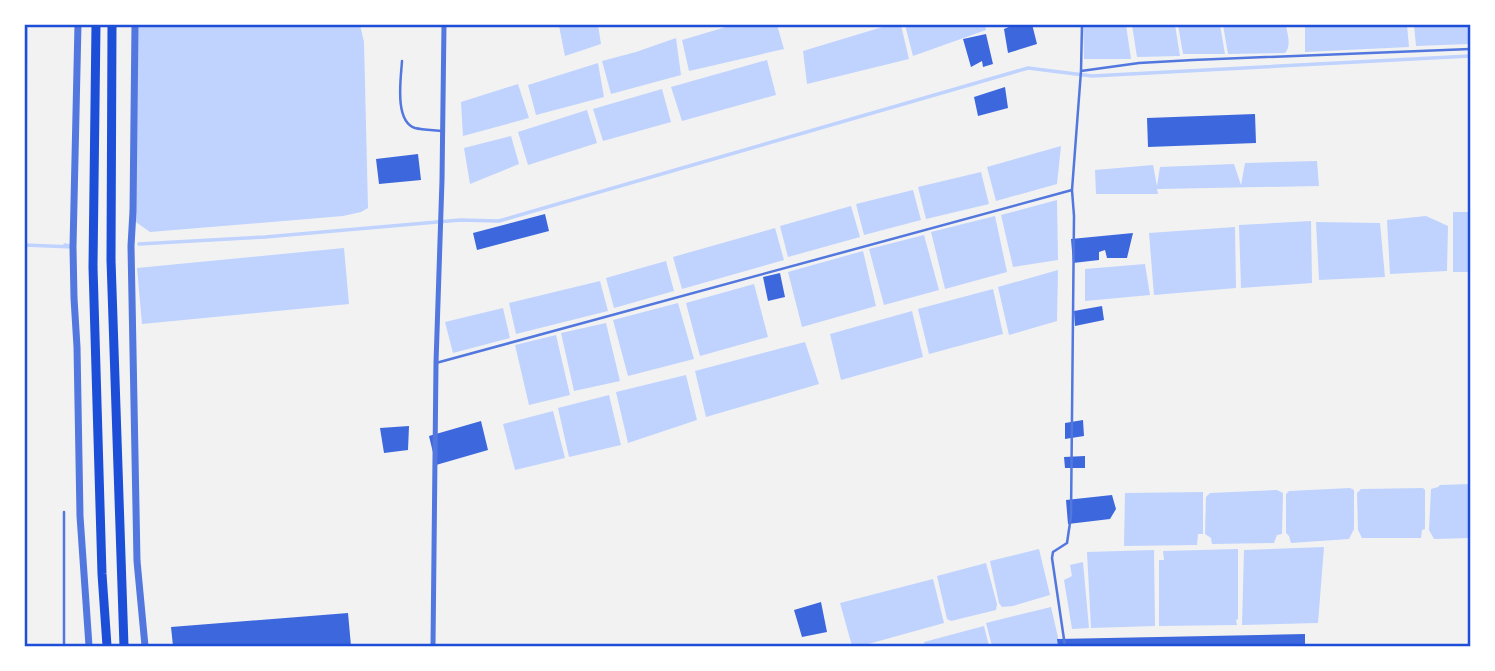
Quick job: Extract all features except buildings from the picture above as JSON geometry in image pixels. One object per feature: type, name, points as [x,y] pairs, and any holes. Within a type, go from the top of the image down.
[{"type":"highway","points":[[96,24],[93,267],[102,573],[107,646]]},
{"type":"highway","points":[[112,24],[111,260],[124,646]]},
{"type":"street","points":[[78,24],[74,285],[80,516],[89,646]]},
{"type":"street","points":[[135,24],[131,246],[137,561],[145,646]]},
{"type":"street","points":[[433,646],[444,24]]},
{"type":"lane","points":[[1065,646],[1052,558],[1053,552],[1067,543],[1071,516],[1074,230],[1072,190],[1082,24]]},
{"type":"lane","points":[[1081,71],[1139,63],[1471,49]]},
{"type":"lane","points":[[402,61],[401,105],[405,121],[413,128],[443,131]]},
{"type":"lane","points":[[436,363],[1072,190]]},
{"type":"lane","points":[[64,646],[65,512]]},
{"type":"water","points":[[560,24],[598,25],[601,44],[565,56]]},
{"type":"water","points":[[736,24],[777,25],[784,49],[689,71],[682,40]]},
{"type":"water","points":[[24,25],[28,25],[25,349]]},
{"type":"water","points":[[134,25],[360,25],[364,42],[368,208],[343,216],[150,232],[133,220]]},
{"type":"water","points":[[889,25],[901,25],[909,59],[807,84],[803,51]]},
{"type":"water","points":[[905,25],[985,25],[986,30],[913,56]]},
{"type":"water","points":[[1083,25],[1126,25],[1131,59],[1084,59]]},
{"type":"water","points":[[1132,25],[1175,25],[1180,56],[1137,57]]},
{"type":"water","points":[[1178,25],[1220,25],[1225,54],[1183,54]]},
{"type":"water","points":[[1223,25],[1286,25],[1287,50],[1285,53],[1228,54]]},
{"type":"water","points":[[1305,25],[1407,25],[1409,47],[1305,52]]},
{"type":"water","points":[[1414,25],[1470,25],[1470,44],[1416,46]]},
{"type":"water","points":[[676,38],[681,75],[611,94],[602,61]]},
{"type":"water","points":[[767,60],[776,95],[682,121],[671,87]]},
{"type":"water","points":[[598,63],[604,97],[536,115],[528,85]]},
{"type":"water","points":[[518,84],[529,118],[463,136],[461,102]]},
{"type":"water","points":[[662,89],[671,122],[603,141],[593,109]]},
{"type":"water","points":[[587,110],[597,143],[528,165],[518,132]]},
{"type":"water","points":[[511,136],[519,164],[470,184],[464,148]]},
{"type":"water","points":[[1061,146],[1057,184],[996,201],[987,167]]},
{"type":"water","points":[[1317,161],[1319,186],[1157,189],[1158,194],[1096,194],[1095,170],[1153,165],[1157,186],[1160,167],[1234,164],[1241,185],[1245,163]]},
{"type":"water","points":[[981,172],[989,204],[926,219],[918,187]]},
{"type":"water","points":[[913,190],[921,220],[864,235],[856,204]]},
{"type":"water","points":[[1057,200],[1058,260],[1013,267],[1001,215]]},
{"type":"water","points":[[851,206],[860,237],[788,257],[780,226]]},
{"type":"water","points":[[1453,212],[1470,212],[1470,272],[1453,272]]},
{"type":"water","points":[[995,216],[1007,272],[945,289],[931,232]]},
{"type":"water","points":[[1426,216],[1448,226],[1447,271],[1390,274],[1387,220]]},
{"type":"water","points":[[1311,221],[1312,283],[1241,288],[1239,225]]},
{"type":"water","points":[[1316,222],[1380,223],[1385,277],[1319,280]]},
{"type":"water","points":[[1235,227],[1236,288],[1154,295],[1149,233]]},
{"type":"water","points":[[775,228],[784,260],[682,289],[673,257]]},
{"type":"water","points":[[924,235],[939,290],[884,305],[869,249]]},
{"type":"water","points":[[344,248],[349,304],[142,324],[137,268]]},
{"type":"water","points":[[863,251],[876,306],[802,327],[788,272]]},
{"type":"water","points":[[666,261],[674,291],[614,308],[606,278]]},
{"type":"water","points":[[1145,264],[1150,295],[1085,301],[1085,269]]},
{"type":"water","points":[[1058,270],[1057,321],[1009,335],[998,287]]},
{"type":"water","points":[[600,281],[608,311],[516,334],[509,303]]},
{"type":"water","points":[[754,284],[768,337],[700,356],[686,303]]},
{"type":"water","points":[[993,289],[1003,334],[929,354],[918,309]]},
{"type":"water","points":[[678,303],[694,359],[628,376],[613,320]]},
{"type":"water","points":[[503,308],[510,338],[453,353],[445,322]]},
{"type":"water","points":[[912,311],[923,357],[841,380],[830,334]]},
{"type":"water","points":[[606,323],[620,381],[574,391],[561,333]]},
{"type":"water","points":[[556,335],[570,395],[529,405],[515,345]]},
{"type":"water","points":[[805,342],[819,384],[706,417],[695,371]]},
{"type":"water","points":[[686,375],[697,420],[628,443],[616,392]]},
{"type":"water","points":[[609,395],[621,445],[569,457],[558,408]]},
{"type":"water","points":[[553,411],[565,458],[515,470],[503,424]]},
{"type":"water","points":[[1470,484],[1470,538],[1434,539],[1429,530],[1431,489],[1440,485]]},
{"type":"water","points":[[1423,488],[1425,529],[1422,530],[1421,538],[1362,538],[1358,530],[1357,493],[1361,489]]},
{"type":"water","points":[[1277,490],[1283,493],[1282,534],[1277,535],[1274,543],[1212,544],[1211,538],[1205,534],[1206,497],[1210,493]]},
{"type":"water","points":[[1354,490],[1354,529],[1349,539],[1291,543],[1286,533],[1286,494],[1289,491]]},
{"type":"water","points":[[1203,492],[1203,534],[1198,534],[1197,545],[1124,546],[1125,493]]},
{"type":"water","points":[[1324,547],[1318,623],[1242,625],[1244,550]]},
{"type":"water","points":[[1039,549],[1050,595],[1002,607],[990,561]]},
{"type":"water","points":[[1238,549],[1237,625],[1159,626],[1159,560],[1164,560],[1163,551]]},
{"type":"water","points":[[1154,550],[1155,626],[1091,628],[1087,552]]},
{"type":"water","points":[[1083,562],[1089,628],[1072,629],[1064,580],[1072,576],[1070,565]]},
{"type":"water","points":[[986,563],[997,604],[996,610],[951,621],[947,619],[937,576]]},
{"type":"water","points":[[933,579],[944,623],[861,646],[852,646],[840,603]]},
{"type":"water","points":[[1051,607],[1060,646],[992,646],[986,623]]},
{"type":"water","points":[[984,626],[989,646],[925,646],[924,642]]},
{"type":"waterway","points":[[139,244],[265,237],[460,220],[499,221],[1028,68],[1092,76],[1470,56]]},
{"type":"waterway","points":[[24,245],[73,247],[65,245]]}]
